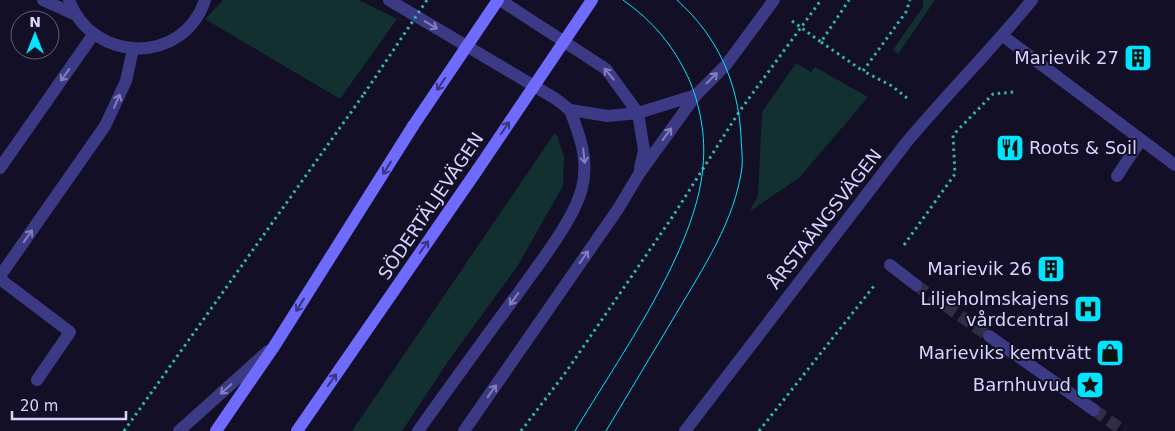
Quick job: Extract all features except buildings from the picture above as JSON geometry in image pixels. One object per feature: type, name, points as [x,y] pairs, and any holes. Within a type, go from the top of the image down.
[{"type":"main road","points":[[216,431],[275,345],[413,126],[499,0]]},
{"type":"main road","name":"SÖDERTÄLJEVÄGEN","points":[[297,431],[592,0]]},
{"type":"street","points":[[43,0],[74,14],[93,34],[116,46],[134,49],[150,48],[171,40],[194,21],[205,0]]},
{"type":"street","points":[[69,0],[74,14]]},
{"type":"street","points":[[389,0],[556,99],[570,110],[608,116],[638,113],[696,95]]},
{"type":"street","points":[[499,0],[606,69],[638,113],[644,150],[639,174]]},
{"type":"street","points":[[464,431],[618,209],[639,174],[696,95],[726,65],[774,0]]},
{"type":"street","name":"ÅRSTAÄNGSVÄGEN","points":[[686,431],[906,143],[1032,0]]},
{"type":"street","points":[[0,168],[93,34]]},
{"type":"street","points":[[1002,36],[1175,166]]},
{"type":"street","points":[[37,380],[70,332],[0,278],[105,126],[126,81],[134,49]]},
{"type":"street","points":[[418,431],[544,256],[574,208],[582,189],[585,169],[582,141],[570,110]]},
{"type":"street","points":[[1117,176],[1141,140]]},
{"type":"street","points":[[890,265],[916,285]]},
{"type":"street","points":[[989,336],[1094,410]]},
{"type":"street","points":[[179,431],[275,345]]},
{"type":"path","points":[[124,431],[364,94],[427,0]]},
{"type":"path","points":[[521,431],[566,372],[673,216],[739,112],[821,0]]},
{"type":"path","points":[[821,42],[849,0]]},
{"type":"path","points":[[863,71],[906,12],[910,0]]},
{"type":"path","points":[[786,17],[803,27],[863,71],[892,86],[907,98]]},
{"type":"green space","points":[[223,0],[359,0],[397,19],[340,99],[205,19]]},
{"type":"green space","points":[[923,0],[935,0],[898,54],[893,50],[923,7]]},
{"type":"green space","points":[[796,63],[811,72],[815,67],[868,97],[800,177],[749,212],[758,196],[762,112]]},
{"type":"green space","points":[[554,134],[557,135],[564,157],[563,186],[517,267],[449,360],[402,431],[352,431]]},
{"type":"tunnel","points":[[916,285],[989,336]]},
{"type":"tunnel","points":[[1094,410],[1124,431]]},
{"type":"tram line","points":[[575,431],[653,303],[671,267],[687,232],[698,198],[703,166],[704,143],[701,120],[696,98],[688,77],[676,54],[661,34],[623,0]]},
{"type":"tram line","points":[[606,431],[716,244],[733,206],[742,167],[739,116],[736,97],[730,79],[723,62],[704,29],[677,0]]},
{"type":"place","name":"Marievik 27","points":[[1138,58]]},
{"type":"place","name":"Roots & Soil","points":[[1010,148]]},
{"type":"place","name":"Marievik 26","points":[[1051,269]]},
{"type":"place","name":"Liljeholmskajens vårdcentral","points":[[1088,309]]},
{"type":"place","name":"Marieviks kemtvätt","points":[[1110,353]]},
{"type":"place","name":"Barnhuvud","points":[[1090,385]]}]
